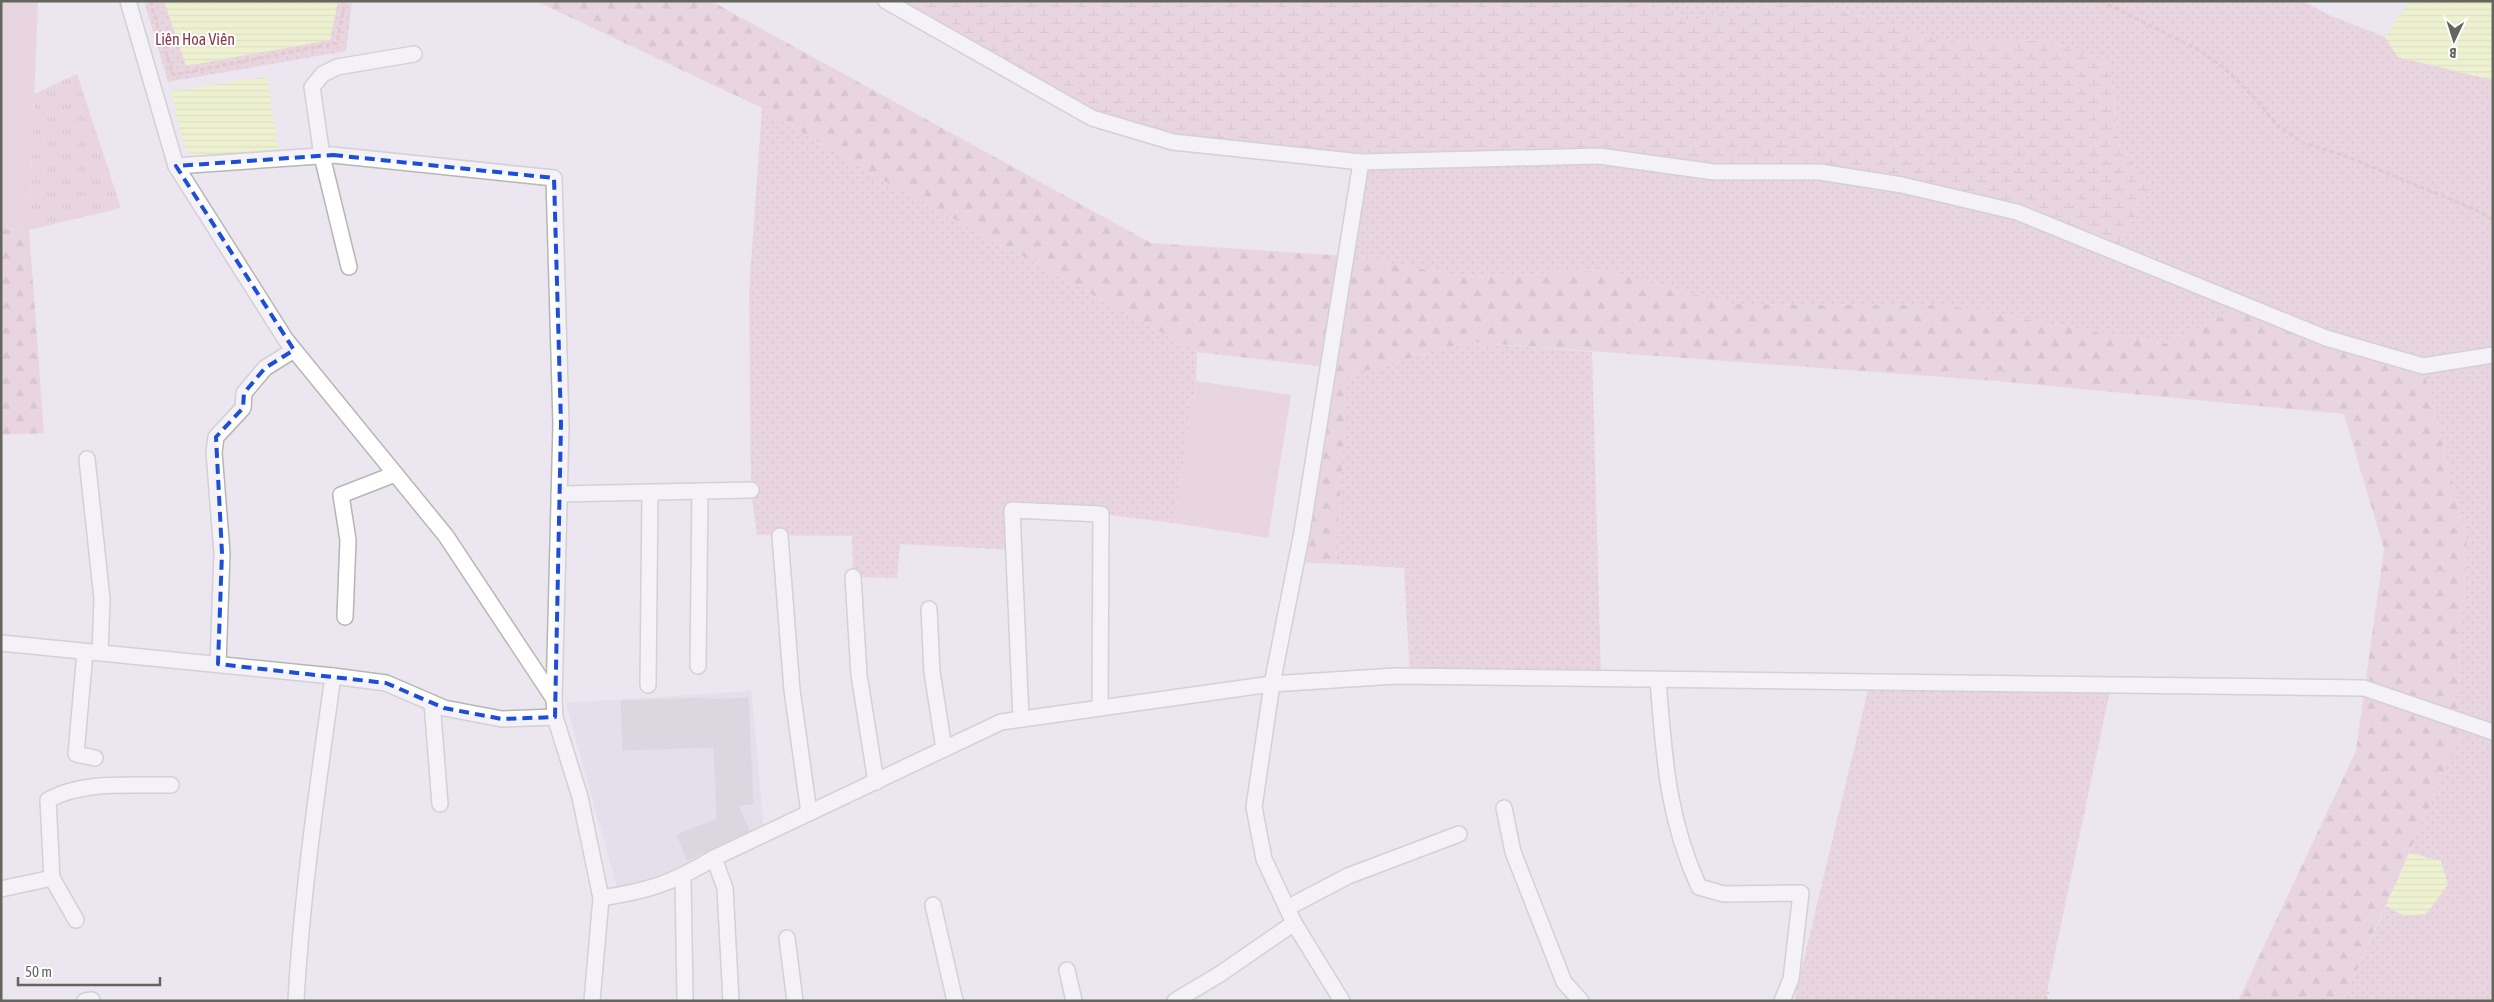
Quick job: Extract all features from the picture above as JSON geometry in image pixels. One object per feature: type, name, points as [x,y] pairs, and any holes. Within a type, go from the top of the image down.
[{"type":"street","points":[[128,1],[176,166],[294,350],[446,536],[554,699]]},
{"type":"street","points":[[886,1],[1092,118],[1173,142],[1361,162],[1598,156],[1714,172],[1820,172],[1902,185],[2017,212],[2326,338],[2423,366],[2493,355]]},
{"type":"street","points":[[349,266],[322,156],[312,87],[323,74],[337,67],[414,54]]},
{"type":"street","points":[[176,166],[333,155],[554,178],[561,424],[554,699],[555,717],[580,797],[601,898],[592,1001]]},
{"type":"street","points":[[1342,1001],[1294,923],[1264,860],[1254,807],[1272,684],[1302,532],[1361,162]]},
{"type":"street","points":[[218,664],[222,553],[214,452],[216,437],[243,408],[244,393],[265,368],[294,350]]},
{"type":"street","points":[[87,459],[102,598],[76,754],[94,758]]},
{"type":"street","points":[[344,617],[348,540],[342,495],[395,474]]},
{"type":"street","points":[[560,494],[751,490]]},
{"type":"street","points":[[698,666],[700,491]]},
{"type":"street","points":[[648,685],[650,492]]},
{"type":"street","points":[[1021,719],[1012,510],[1101,514],[1100,708]]},
{"type":"street","points":[[780,536],[792,690],[809,813]]},
{"type":"street","points":[[852,577],[859,675],[876,782]]},
{"type":"street","points":[[929,609],[932,672],[944,749]]},
{"type":"street","points":[[1,643],[218,664],[386,683],[444,708],[502,719],[555,717]]},
{"type":"street","points":[[296,1001],[299,951],[312,828],[333,676]]},
{"type":"street","points":[[601,898],[640,892],[683,877],[714,858],[1002,722],[1272,684],[1395,676],[2364,688],[2493,732]]},
{"type":"street","points":[[1658,680],[1666,780],[1686,860],[1699,887],[1724,894],[1801,893],[1791,979],[1782,1001]]},
{"type":"street","points":[[432,703],[440,804]]},
{"type":"street","points":[[76,920],[52,878],[48,800],[56,795],[88,787],[171,785]]},
{"type":"street","points":[[1504,808],[1513,852],[1564,982],[1581,1001]]},
{"type":"street","points":[[1287,908],[1348,876],[1459,834]]},
{"type":"street","points":[[714,858],[725,888],[731,1001]]},
{"type":"street","points":[[683,877],[685,1001]]},
{"type":"street","points":[[1,889],[52,878]]},
{"type":"street","points":[[933,905],[955,1001]]},
{"type":"street","points":[[1175,1001],[1220,974],[1294,923]]},
{"type":"street","points":[[787,938],[795,1001]]},
{"type":"street","points":[[1067,970],[1074,1001]]},
{"type":"street","points":[[85,1001],[92,1000]]},
{"type":"path","points":[[150,1],[173,75],[338,43],[345,1]]},
{"type":"path","points":[[2101,1],[2197,49],[2223,67],[2255,98],[2276,125],[2303,143],[2343,155],[2474,208],[2493,220]]},
{"type":"path","points":[[2045,1001],[2048,992]]},
{"type":"highlighted area","points":[[333,155],[554,178],[561,424],[555,717],[502,719],[444,708],[386,683],[218,664],[222,553],[216,437],[243,408],[244,393],[265,368],[294,350],[176,166]]},
{"type":"shaded area","name":"Liên Hoa Viên","points":[[164,1],[338,1],[330,40],[186,66]]},
{"type":"shaded area","points":[[2409,1],[2493,1],[2493,80],[2398,57],[2385,37]]},
{"type":"shaded area","points":[[267,76],[278,149],[201,160],[185,149],[171,92]]},
{"type":"shaded area","points":[[751,691],[764,830],[644,882],[617,888],[566,703]]},
{"type":"shaded area","points":[[2409,853],[2441,861],[2448,885],[2426,914],[2405,916],[2386,906]]},
{"type":"green space","points":[[1,1],[38,1],[29,230],[1,229]]},
{"type":"green space","name":"Liên Hoa Viên","points":[[144,1],[352,1],[346,51],[168,82]]},
{"type":"green space","points":[[536,1],[711,1],[1151,243],[1346,256],[1471,277],[1605,270],[1730,304],[1946,305],[2165,344],[2245,305],[2423,366],[2467,541],[2456,719],[2467,723],[2343,1001],[2238,1001],[2356,751],[2384,549],[2344,414],[1997,381],[1468,342],[1348,376],[1336,564],[1296,562],[1327,367],[1197,352],[866,171],[762,108]]},
{"type":"green space","points":[[888,1],[1646,1],[1687,22],[1781,1],[1812,1],[1950,43],[2046,40],[2110,65],[2119,147],[2152,186],[2115,252],[1361,162],[1173,142],[1092,118]]},
{"type":"green space","points":[[1646,1],[1781,1],[1687,22]]},
{"type":"green space","points":[[1812,1],[2303,1],[2329,15],[2385,37],[2398,57],[2493,80],[2493,1001],[2343,1001],[2386,906],[2405,916],[2420,855],[2409,853],[2466,723],[2456,719],[2467,541],[2423,366],[2245,305],[2165,344],[1946,305],[1730,304],[1605,270],[1471,277],[1346,256],[1361,162],[1598,156],[1723,172],[1820,172],[2017,212],[2115,252],[2151,186],[2119,147],[2110,65],[2046,40],[1950,43]]},
{"type":"green space","points":[[77,74],[121,208],[29,230],[34,94]]},
{"type":"green space","points":[[762,108],[866,171],[1197,352],[1196,381],[1174,523],[1101,514],[1013,510],[1014,550],[900,544],[897,578],[853,577],[852,536],[757,535],[751,490],[749,292]]},
{"type":"green space","points":[[1,229],[29,230],[44,433],[1,435]]},
{"type":"green space","points":[[1468,342],[1592,352],[1601,679],[1410,676],[1404,568],[1336,564],[1347,376]]},
{"type":"green space","points":[[1196,381],[1291,395],[1268,538],[1174,523]]},
{"type":"green space","points":[[1870,682],[2111,685],[2045,1001],[1794,1001]]},
{"type":"building","points":[[705,698],[705,700],[748,698],[753,804],[738,805],[749,831],[687,860],[677,835],[717,819],[714,747],[623,750],[621,701]]}]
